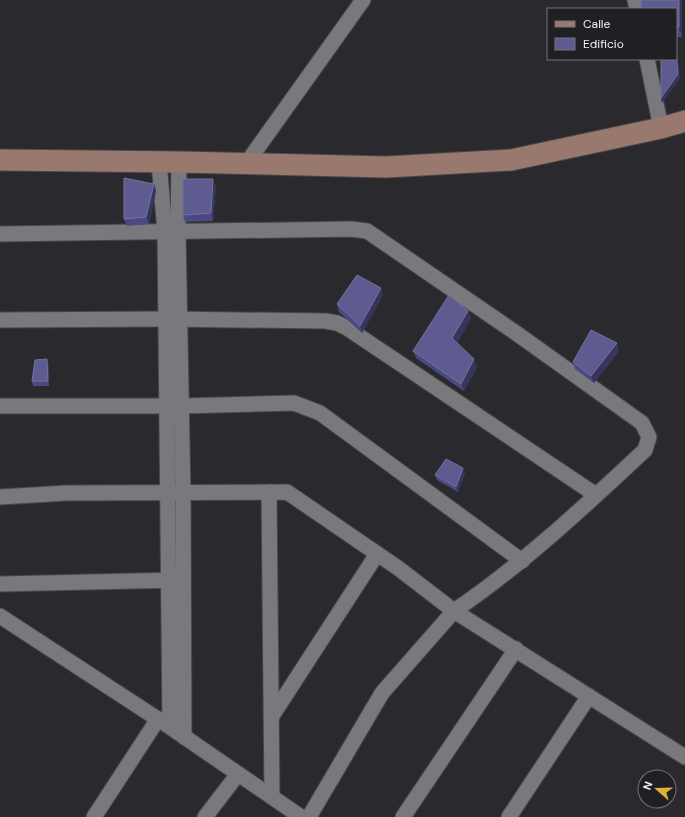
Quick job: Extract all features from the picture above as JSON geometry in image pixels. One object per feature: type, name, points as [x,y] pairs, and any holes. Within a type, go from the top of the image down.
[{"type":"main road","points":[[0,160],[386,167],[511,160],[661,128],[685,121]]},
{"type":"street","points":[[246,164],[363,0]]},
{"type":"street","points":[[647,60],[661,128]]},
{"type":"street","points":[[94,817],[164,723],[183,494],[175,406],[169,162]]},
{"type":"street","points":[[0,234],[351,229],[367,231],[516,333],[642,423],[649,437],[645,450],[522,561],[495,583],[454,610],[382,693],[309,817]]},
{"type":"street","points":[[0,320],[173,319],[325,321],[337,323],[347,328],[596,495]]},
{"type":"street","points":[[0,406],[175,406],[294,403],[309,407],[320,413],[522,561]]},
{"type":"street","points":[[175,406],[168,493],[175,581],[184,737]]},
{"type":"street","points":[[270,492],[272,797]]},
{"type":"street","points":[[0,498],[67,493],[183,494],[287,492],[377,554],[454,610],[685,757]]},
{"type":"street","points":[[272,716],[377,554]]},
{"type":"street","points":[[0,584],[175,581]]},
{"type":"street","points":[[0,616],[164,723],[301,817]]},
{"type":"street","points":[[403,817],[516,649]]},
{"type":"street","points":[[509,817],[589,696]]},
{"type":"street","points":[[205,817],[238,774]]},
{"type":"building","points":[[641,0],[679,0],[679,27],[677,27],[677,8],[641,8]]},
{"type":"building","points":[[661,60],[677,60],[678,74],[661,98]]},
{"type":"building","points":[[124,178],[154,184],[146,217],[124,219]]},
{"type":"building","points":[[183,179],[213,179],[211,213],[183,215]]},
{"type":"building","points":[[357,275],[381,288],[360,326],[337,304]]},
{"type":"building","points":[[449,295],[468,311],[452,338],[474,359],[461,384],[413,351]]},
{"type":"building","points":[[591,330],[617,343],[591,376],[573,362]]},
{"type":"building","points":[[47,359],[48,381],[32,381],[35,360]]},
{"type":"building","points":[[446,459],[463,468],[456,487],[435,475]]}]
